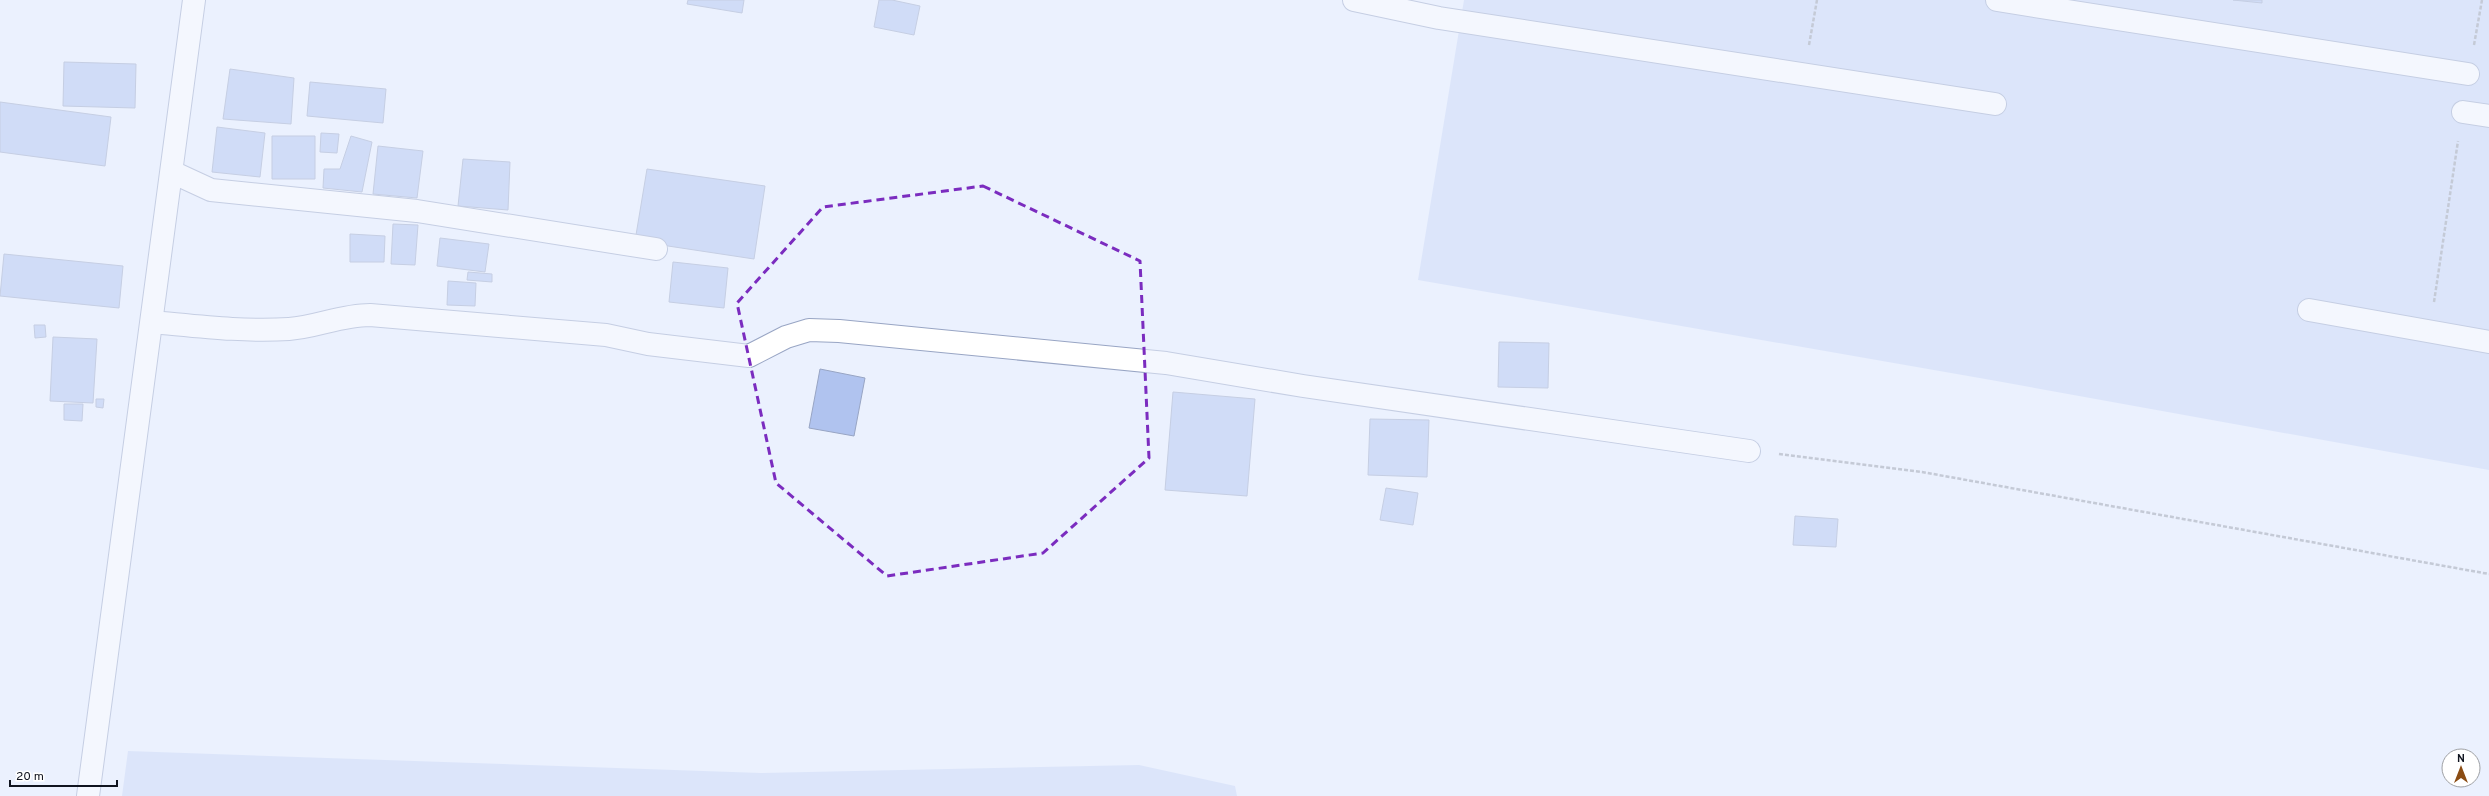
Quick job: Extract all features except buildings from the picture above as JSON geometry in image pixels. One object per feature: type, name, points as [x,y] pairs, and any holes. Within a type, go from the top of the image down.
[{"type":"street","points":[[88,796],[194,0]]},
{"type":"street","points":[[1354,0],[1441,9],[1803,75],[1995,104]]},
{"type":"street","points":[[1997,0],[2468,74]]},
{"type":"street","points":[[2463,112],[2489,116]]},
{"type":"street","points":[[172,172],[211,190],[417,211],[656,248]]},
{"type":"street","points":[[2309,310],[2489,342]]},
{"type":"street","points":[[152,322],[230,330],[290,329],[350,315],[370,315],[606,335],[648,344],[749,356],[786,337],[809,330],[839,331],[1166,363],[1303,386],[1749,451]]},
{"type":"path","points":[[1803,75],[1816,0]]},
{"type":"path","points":[[2468,74],[2482,0]]},
{"type":"path","points":[[2430,332],[2463,112]]},
{"type":"path","points":[[1749,451],[1922,472],[2489,574]]},
{"type":"highlighted area","points":[[983,186],[1140,261],[1149,458],[1043,553],[887,576],[776,483],[737,303],[823,207]]},
{"type":"shaded area","points":[[1464,0],[2489,0],[2489,470],[1991,380],[1418,280]]},
{"type":"shaded area","points":[[128,751],[761,773],[1139,765],[1235,786],[1237,796],[122,796]]}]
